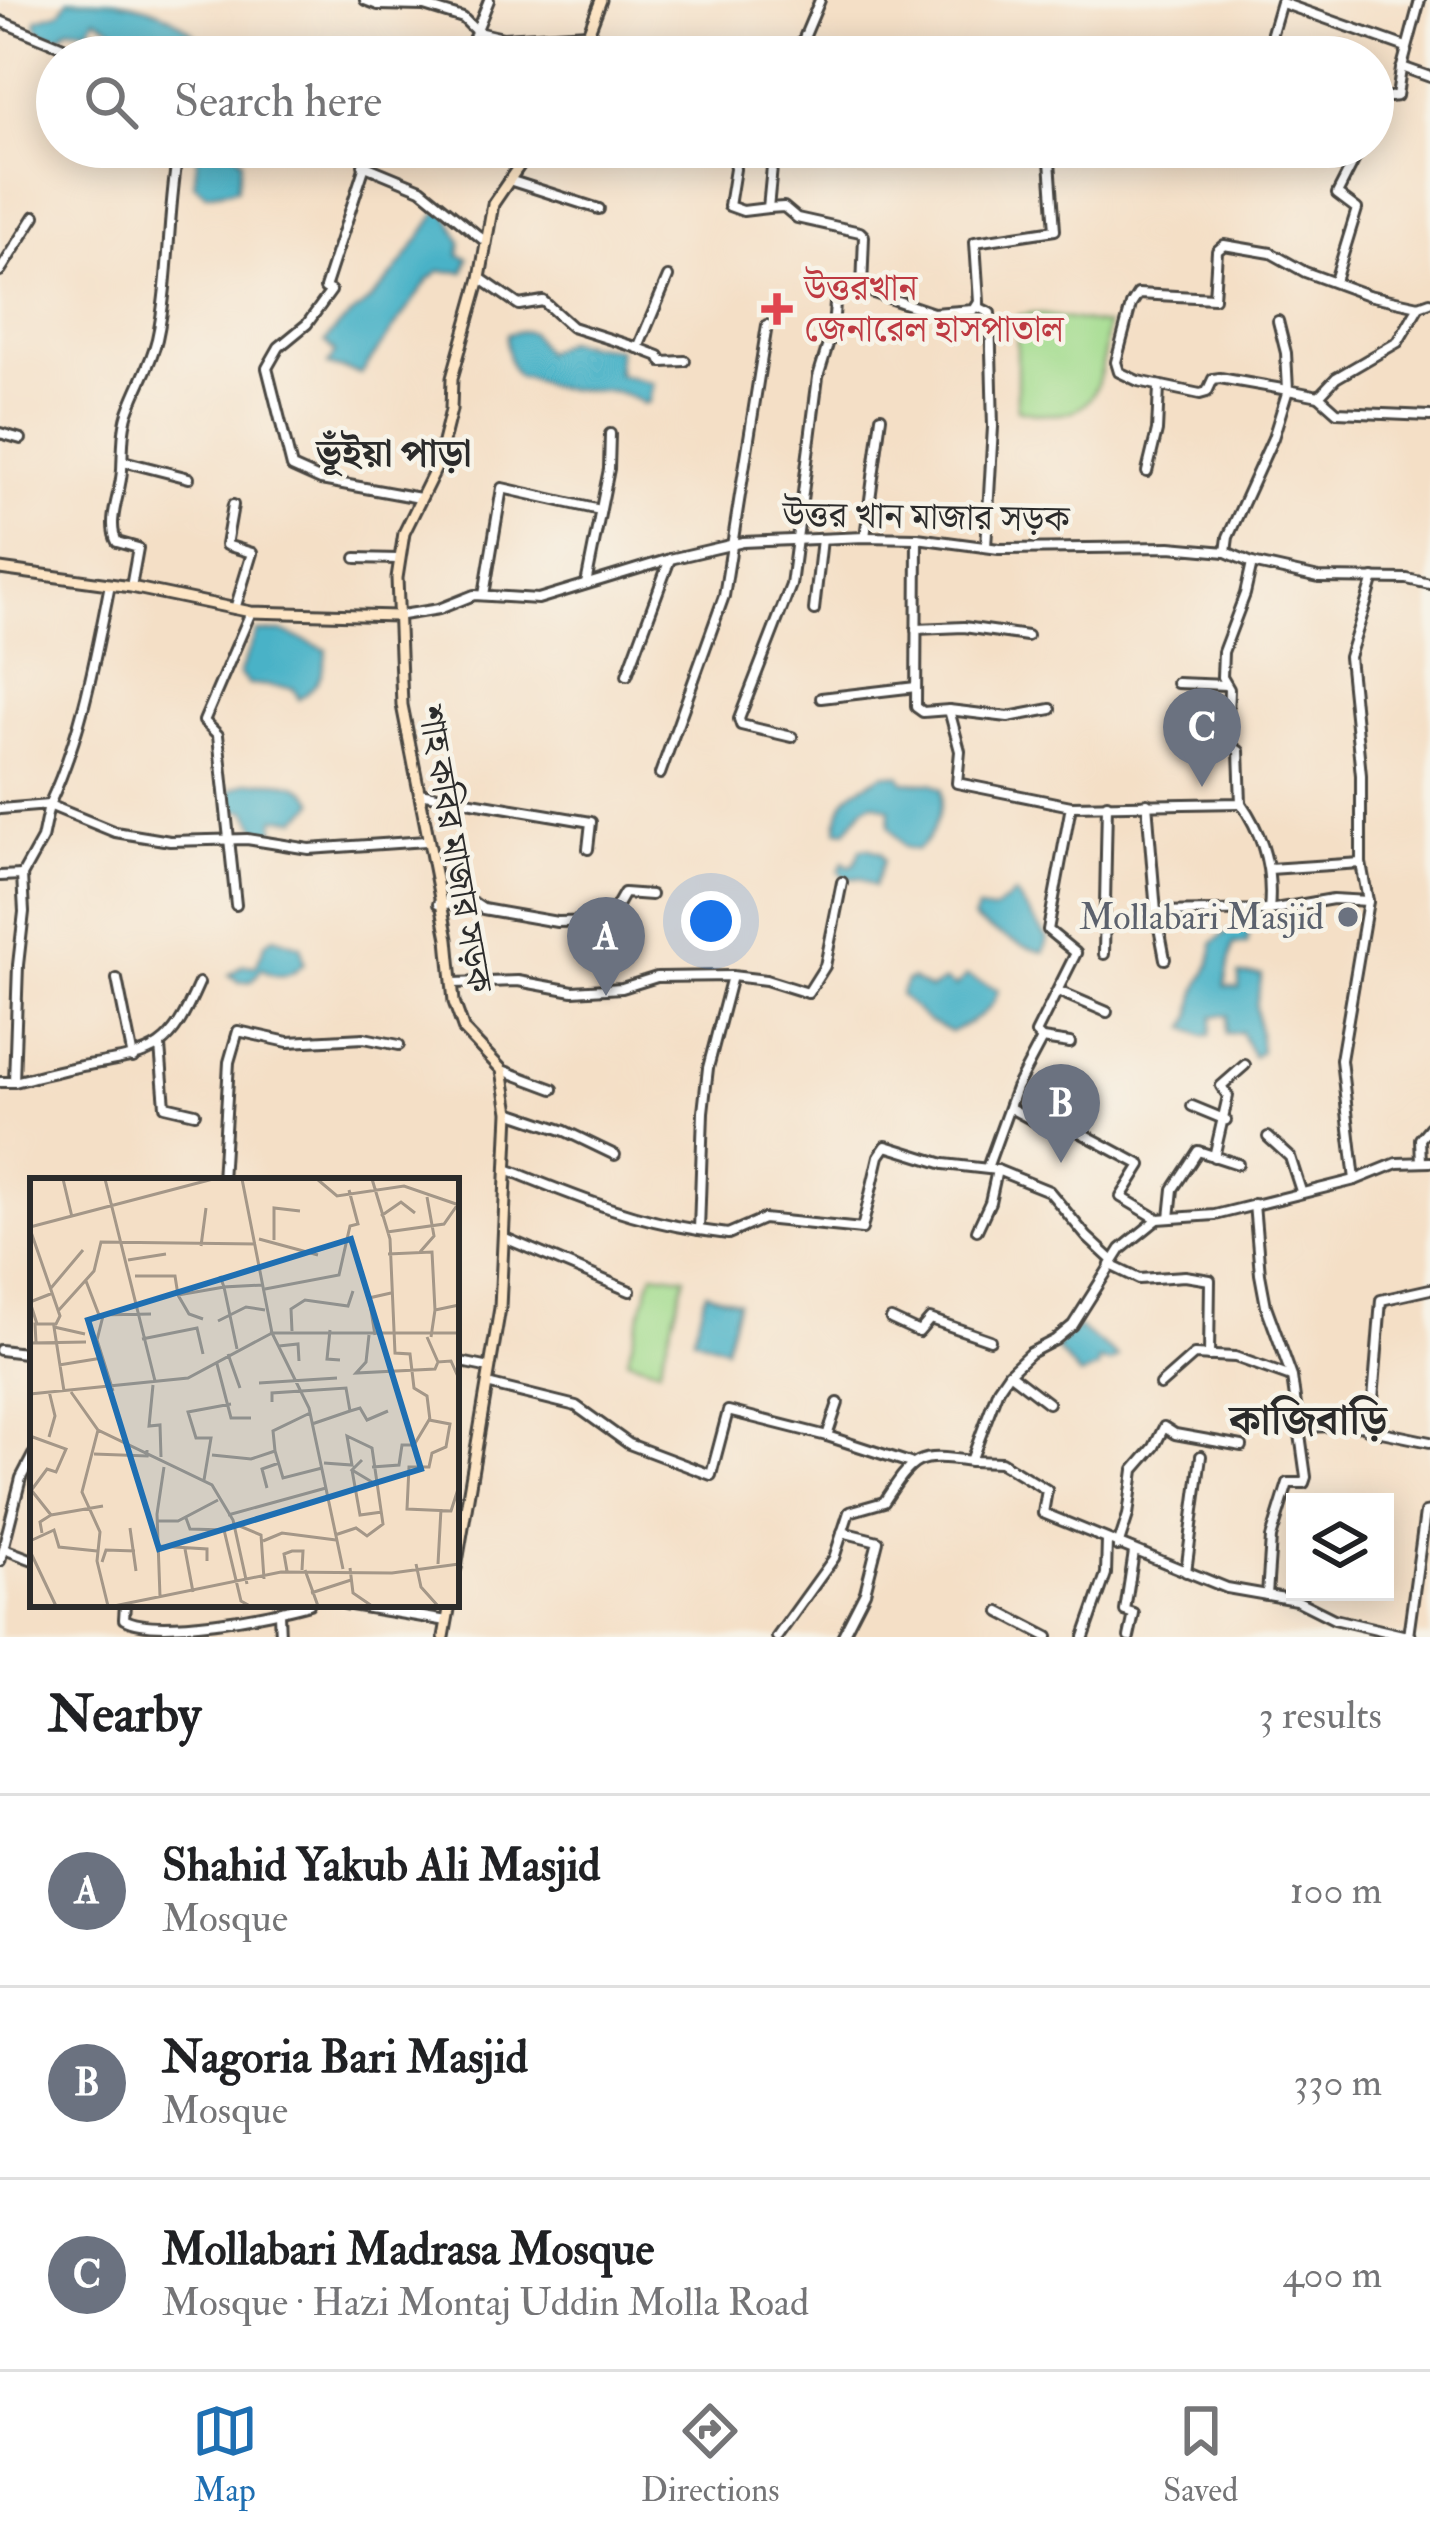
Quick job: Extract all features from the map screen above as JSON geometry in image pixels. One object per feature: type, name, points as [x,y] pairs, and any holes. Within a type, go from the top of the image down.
[{"type":"main road","points":[[587,36],[602,0]]},
{"type":"main road","name":"শাহ কবির মাজার সড়ক","points":[[502,1070],[464,1030],[454,1002],[448,939],[402,705],[396,616],[404,532],[437,466],[451,410],[452,378],[480,278],[494,204],[516,168]]},
{"type":"main road","name":"উত্তর খান মাজার সড়ক","points":[[0,569],[131,587],[251,612],[396,616]]},
{"type":"main road","points":[[459,1539],[490,1368],[505,1238],[509,1112],[502,1070]]},
{"type":"main road","points":[[444,1637],[450,1607]]},
{"type":"street","points":[[365,0],[454,14],[477,32]]},
{"type":"street","points":[[475,36],[489,0]]},
{"type":"street","points":[[805,36],[820,0]]},
{"type":"street","points":[[1394,96],[1420,0]]},
{"type":"street","points":[[1271,36],[1280,2],[1375,36]]},
{"type":"street","points":[[0,21],[36,36]]},
{"type":"street","points":[[477,32],[494,36]]},
{"type":"street","points":[[537,36],[588,33]]},
{"type":"street","points":[[1394,43],[1406,47]]},
{"type":"street","points":[[1402,67],[1430,77]]},
{"type":"street","points":[[131,587],[138,548],[117,542],[112,527],[129,408],[149,368],[158,334],[169,267],[175,168]]},
{"type":"street","points":[[362,168],[325,287],[332,291],[307,324],[270,358],[268,379],[292,466],[299,472],[420,497]]},
{"type":"street","points":[[370,168],[421,190],[486,242]]},
{"type":"street","points":[[732,168],[731,209],[784,207],[797,218],[860,232],[862,289]]},
{"type":"street","points":[[768,208],[772,168]]},
{"type":"street","points":[[978,307],[975,242],[1055,230],[1051,168]]},
{"type":"street","points":[[1335,281],[1357,209],[1337,194],[1350,168]]},
{"type":"street","points":[[507,179],[599,208]]},
{"type":"street","points":[[0,271],[35,216]]},
{"type":"street","points":[[1430,302],[1419,306],[1368,295],[1304,272],[1271,253],[1224,245],[1217,251],[1214,298],[1138,294],[1115,369],[1138,381],[1200,394],[1220,378],[1318,396],[1337,412],[1430,416]]},
{"type":"street","points":[[480,278],[519,304],[543,301],[572,327],[659,356],[662,362],[685,361]]},
{"type":"street","points":[[638,348],[668,278]]},
{"type":"street","points":[[792,736],[741,725],[739,719],[791,585],[818,377],[833,328],[834,297],[842,289],[862,289],[933,313],[978,307],[990,313],[993,427],[986,548]]},
{"type":"street","points":[[1318,396],[1336,378],[1397,342],[1419,306]]},
{"type":"street","points":[[1226,552],[1288,390],[1278,321]]},
{"type":"street","points":[[660,774],[724,596],[767,325]]},
{"type":"street","points":[[1147,472],[1157,431],[1159,387]]},
{"type":"street","points":[[865,537],[881,417]]},
{"type":"street","points":[[0,433],[21,439]]},
{"type":"street","points":[[586,584],[609,469],[610,434]]},
{"type":"street","points":[[123,461],[189,478]]},
{"type":"street","points":[[484,596],[502,488],[600,510]]},
{"type":"street","points":[[233,505],[226,545],[252,553],[235,608]]},
{"type":"street","name":"উত্তর খান মাজার সড়ক","points":[[396,616],[439,609],[474,595],[538,598],[734,544],[865,537],[917,538],[986,548],[1170,547],[1226,552],[1319,578],[1407,579],[1430,584]]},
{"type":"street","points":[[917,538],[919,711],[1008,717],[1051,709]]},
{"type":"street","points":[[814,610],[822,539]]},
{"type":"street","points":[[356,557],[398,559]]},
{"type":"street","points":[[627,675],[670,559]]},
{"type":"street","points":[[1252,563],[1223,652],[1228,743],[1238,751],[1241,803],[1264,845],[1269,910]]},
{"type":"street","points":[[1355,1180],[1341,1060],[1368,901],[1361,863],[1360,775],[1349,657],[1374,578]]},
{"type":"street","points":[[14,1082],[22,875],[42,839],[49,805],[69,762],[110,584]]},
{"type":"street","points":[[236,905],[218,736],[204,721],[251,612]]},
{"type":"street","points":[[916,628],[964,627],[1027,636]]},
{"type":"street","points":[[1177,683],[1226,685]]},
{"type":"street","points":[[821,698],[916,687]]},
{"type":"street","points":[[949,710],[960,751],[957,783],[1071,806],[1241,803]]},
{"type":"street","points":[[419,793],[591,822],[588,849]]},
{"type":"street","points":[[1147,803],[1165,959]]},
{"type":"street","points":[[1104,954],[1107,804]]},
{"type":"street","points":[[0,809],[49,805],[141,838],[226,839],[309,849],[426,841]]},
{"type":"street","points":[[1070,1043],[1042,1040],[1036,1033],[1076,953],[1048,930],[1071,806]]},
{"type":"street","points":[[1269,868],[1361,863]]},
{"type":"street","points":[[0,876],[22,875]]},
{"type":"street","points":[[453,983],[518,981],[573,992],[622,988],[657,977],[732,976],[808,993],[826,966],[842,881]]},
{"type":"street","points":[[438,904],[474,903],[483,910],[581,923],[608,921],[624,893],[651,895]]},
{"type":"street","points":[[1156,912],[1269,910],[1333,899],[1368,901]]},
{"type":"street","points":[[699,1230],[703,1112],[732,976]]},
{"type":"street","points":[[117,980],[133,1058]]},
{"type":"street","points":[[0,1082],[133,1058],[159,1045],[188,1008],[199,983]]},
{"type":"street","points":[[1058,991],[1107,1012]]},
{"type":"street","points":[[222,1178],[230,1061],[238,1031],[288,1042],[364,1038],[399,1045]]},
{"type":"street","points":[[977,1230],[990,1202],[992,1169],[1016,1088],[1042,1040]]},
{"type":"street","points":[[159,1045],[165,1106],[195,1113]]},
{"type":"street","points":[[1214,1157],[1226,1120],[1228,1096],[1221,1086],[1245,1065]]},
{"type":"street","points":[[502,1070],[554,1089]]},
{"type":"street","points":[[1192,1106],[1226,1120]]},
{"type":"street","points":[[1010,1108],[1064,1137],[1074,1130],[1141,1165],[1121,1197],[1158,1219]]},
{"type":"street","points":[[509,1112],[566,1131],[614,1155]]},
{"type":"street","points":[[970,1461],[1009,1373],[1073,1325],[1136,1234],[1158,1219],[1215,1215],[1355,1180],[1396,1163],[1426,1162],[1420,1139],[1430,1127]]},
{"type":"street","points":[[1268,1137],[1290,1157],[1301,1191]]},
{"type":"street","points":[[508,1170],[652,1223],[728,1234],[763,1220],[862,1229],[878,1156],[886,1146],[944,1164],[992,1169],[1049,1191],[1112,1263],[1139,1279],[1185,1276],[1210,1280],[1209,1356]]},
{"type":"street","points":[[1170,1218],[1173,1189],[1198,1151],[1238,1164]]},
{"type":"street","points":[[1254,1204],[1266,1306],[1292,1377],[1306,1477],[1304,1483],[1288,1483],[1271,1538],[1267,1595]]},
{"type":"street","points":[[505,1238],[630,1291]]},
{"type":"street","points":[[1355,1426],[1372,1422],[1381,1300],[1430,1289]]},
{"type":"street","points":[[891,1319],[919,1332],[930,1319],[990,1340]]},
{"type":"street","points":[[0,1350],[30,1354]]},
{"type":"street","points":[[1160,1385],[1194,1355],[1235,1358],[1292,1377]]},
{"type":"street","points":[[459,1362],[490,1368]]},
{"type":"street","points":[[1009,1373],[1048,1403]]},
{"type":"street","points":[[487,1384],[576,1406],[629,1444],[711,1475],[728,1412],[827,1436],[910,1463]]},
{"type":"street","points":[[827,1436],[838,1402]]},
{"type":"street","points":[[1300,1426],[1355,1426],[1430,1442]]},
{"type":"street","points":[[1118,1546],[1134,1470],[1164,1427],[1242,1446]]},
{"type":"street","points":[[777,1637],[834,1558],[849,1512],[884,1502],[910,1463],[928,1455],[1001,1462],[1046,1490],[1043,1514],[1227,1588],[1296,1600],[1334,1618],[1409,1637],[1425,1513],[1430,1512]]},
{"type":"street","points":[[1186,1572],[1201,1456]]},
{"type":"street","points":[[0,1561],[21,1478],[30,1461]]},
{"type":"street","points":[[842,1532],[878,1541],[865,1592],[842,1637]]},
{"type":"street","points":[[1084,1637],[1106,1574],[1107,1539]]},
{"type":"street","points":[[4,1549],[30,1559]]},
{"type":"street","points":[[1130,1637],[1134,1614],[1125,1611],[1134,1552]]},
{"type":"street","points":[[124,1607],[124,1618],[132,1624],[192,1627],[241,1621],[273,1610],[280,1637]]},
{"type":"street","points":[[362,1607],[447,1622]]},
{"type":"street","points":[[1000,1612],[1048,1637]]},
{"type":"street","points":[[241,1621],[244,1637]]},
{"type":"green space","points":[[1032,313],[1107,325],[1097,385],[1079,408],[1043,414],[1017,409],[1017,316]]},
{"type":"green space","points":[[653,1273],[685,1277],[659,1369],[627,1359]]},
{"type":"water","points":[[68,0],[115,1],[159,12],[195,36],[113,36],[116,30],[95,18],[89,29],[68,28],[60,36],[43,34],[37,19],[60,12]]},
{"type":"water","points":[[196,168],[241,168],[237,189],[206,194],[194,184]]},
{"type":"water","points":[[438,211],[446,212],[461,242],[459,255],[468,258],[464,272],[439,271],[428,280],[361,374],[328,365],[335,352],[325,342],[383,286]]},
{"type":"water","points":[[531,332],[545,353],[565,341],[618,349],[618,374],[653,383],[649,402],[611,391],[557,388],[519,377],[510,363],[507,334]]},
{"type":"water","points":[[257,632],[284,632],[327,650],[312,689],[299,699],[293,688],[248,684],[239,674]]},
{"type":"water","points":[[883,774],[942,789],[936,822],[917,850],[904,847],[889,826],[890,809],[874,803],[865,806],[846,831],[837,830],[845,799]]},
{"type":"water","points":[[248,782],[295,785],[315,803],[297,819],[275,818],[273,838],[262,836],[247,811],[228,809],[230,790]]},
{"type":"water","points":[[860,849],[881,853],[884,860],[874,886],[860,878],[845,878],[839,871],[843,862],[855,864]]},
{"type":"water","points":[[1015,894],[1048,939],[1044,952],[973,919],[978,909],[993,911]]},
{"type":"water","points":[[1250,925],[1247,944],[1233,944],[1225,986],[1239,988],[1239,974],[1262,975],[1256,1005],[1261,1051],[1253,1057],[1241,1032],[1226,1034],[1228,1015],[1213,1016],[1210,1035],[1186,1028],[1211,962],[1213,943],[1225,933]]},
{"type":"water","points":[[274,937],[301,946],[304,963],[284,975],[262,968],[252,981],[240,982],[229,975],[243,965],[256,966],[266,942]]},
{"type":"water","points":[[967,976],[998,990],[996,997],[981,1016],[951,1032],[928,1021],[900,995],[912,979],[930,989],[945,981],[955,987]]},
{"type":"water","points":[[706,1292],[738,1302],[725,1348],[693,1337]]},
{"type":"water","points":[[1078,1327],[1118,1357],[1111,1363],[1098,1361],[1098,1368],[1080,1376],[1056,1348]]},
{"type":"place","name":"উত্তরখান জেনারেল হাসপাতাল","points":[[777,309]]},
{"type":"place","name":"Mollabari Madrasa Mosque","points":[[1202,787]]},
{"type":"place","name":"Mollabari Masjid","points":[[1348,917]]},
{"type":"place","name":"Shahid Yakub Ali Masjid","points":[[606,996]]},
{"type":"place","name":"Nagoria Bari Masjid","points":[[1061,1163]]},
{"type":"district","name":"ভূঁইয়া পাড়া","points":[[394,453]]},
{"type":"district","name":"কাজিবাড়ি","points":[[1308,1421]]}]
